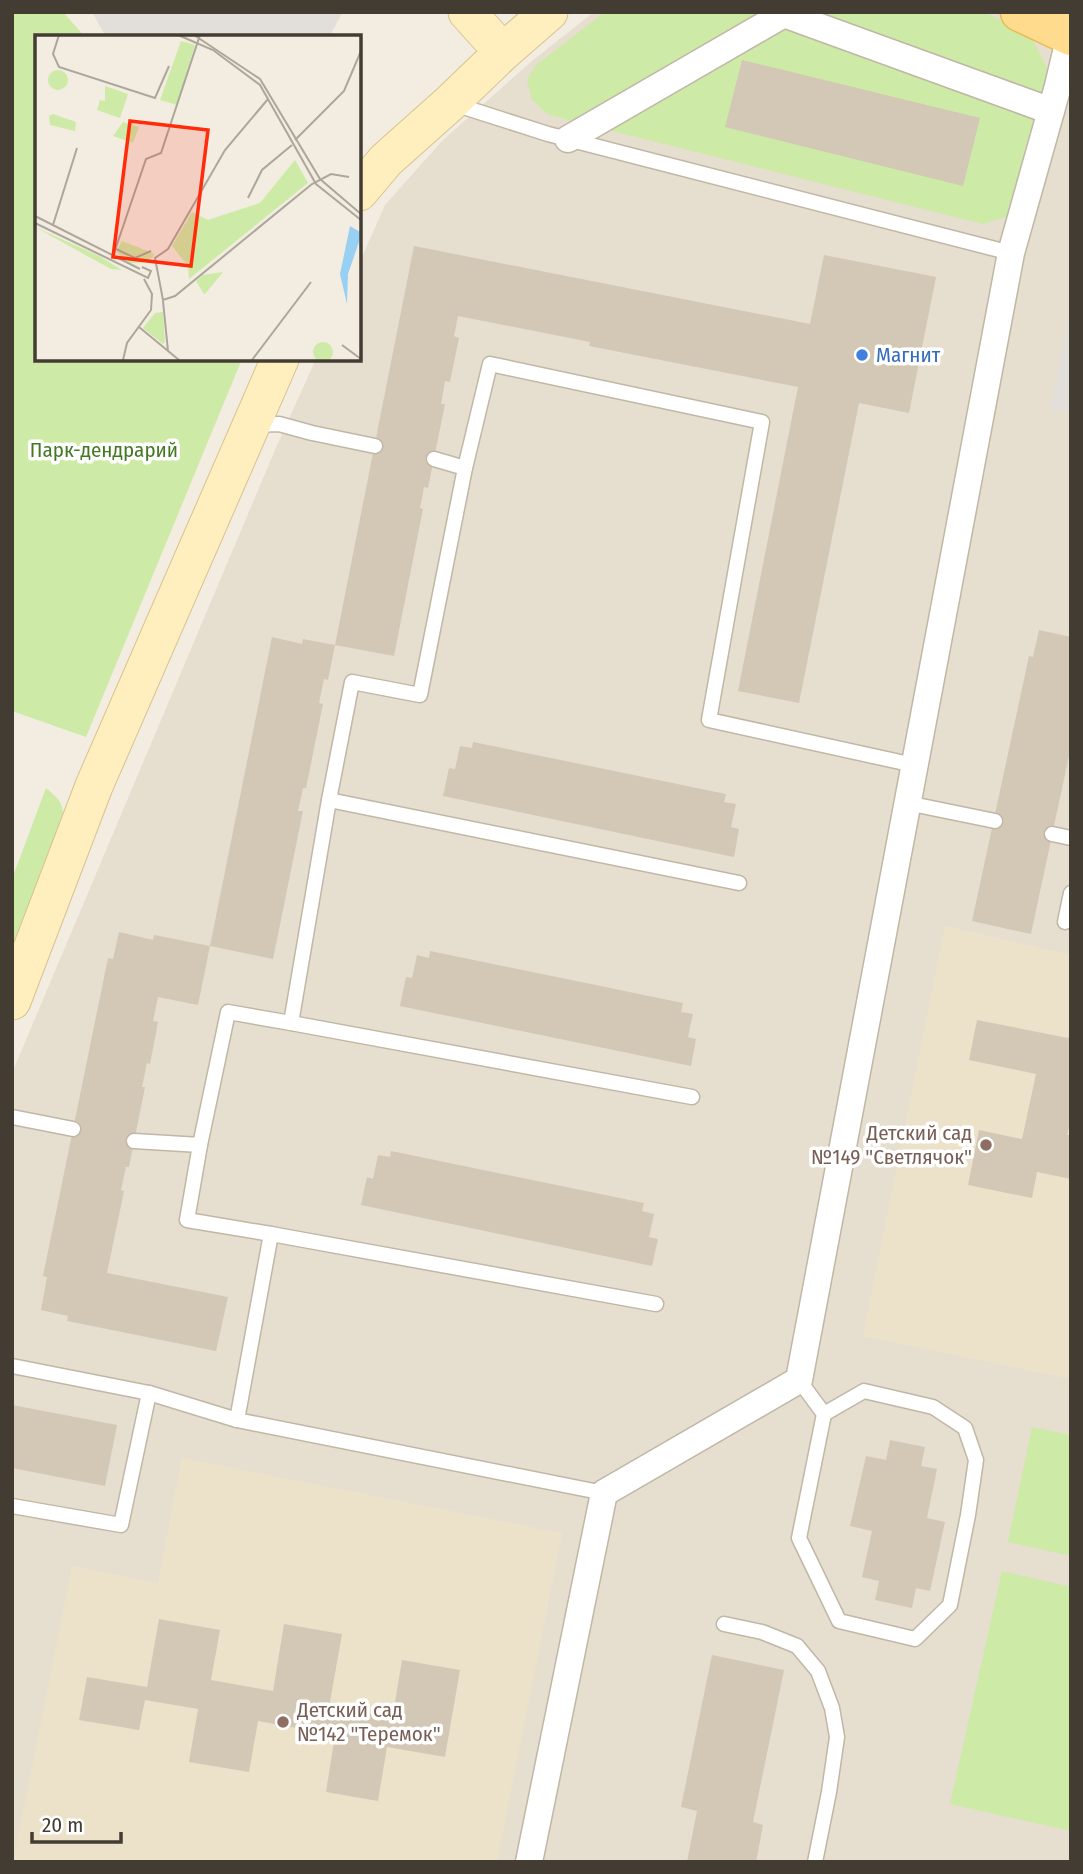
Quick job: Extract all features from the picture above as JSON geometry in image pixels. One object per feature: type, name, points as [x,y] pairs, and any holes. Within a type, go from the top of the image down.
[{"type":"main road","points":[[1020,12],[1071,35]]},
{"type":"street","points":[[467,12],[503,52]]},
{"type":"street","points":[[360,191],[386,160],[549,12]]},
{"type":"street","points":[[568,139],[783,14],[1051,111]]},
{"type":"street","points":[[529,1862],[604,1493],[799,1380],[1011,253],[1071,35]]},
{"type":"street","points":[[12,1002],[94,786],[280,360]]},
{"type":"lane","points":[[450,103],[568,139],[1011,253]]},
{"type":"lane","points":[[291,1023],[352,682],[420,695],[465,468],[490,363],[762,422],[709,720],[914,765]]},
{"type":"lane","points":[[251,425],[279,424],[375,446]]},
{"type":"lane","points":[[434,459],[465,468]]},
{"type":"lane","points":[[329,800],[739,883]]},
{"type":"lane","points":[[907,803],[995,821]]},
{"type":"lane","points":[[1052,834],[1071,838]]},
{"type":"lane","points":[[1065,922],[1071,893]]},
{"type":"lane","points":[[656,1304],[187,1220],[200,1145],[228,1012],[692,1097]]},
{"type":"lane","points":[[12,1116],[73,1129]]},
{"type":"lane","points":[[134,1141],[200,1145]]},
{"type":"lane","points":[[236,1420],[271,1234]]},
{"type":"lane","points":[[12,1366],[149,1393],[236,1420],[604,1493]]},
{"type":"lane","points":[[799,1380],[824,1414],[799,1538],[839,1621],[915,1639],[950,1605],[976,1460],[965,1428],[933,1407],[864,1391],[824,1414]]},
{"type":"lane","points":[[12,1506],[121,1525],[149,1393]]},
{"type":"lane","points":[[724,1624],[762,1632],[797,1646],[818,1671],[823,1684],[832,1708],[837,1737],[815,1862]]},
{"type":"shaded area","points":[[92,12],[343,12],[330,35],[105,35]]},
{"type":"shaded area","points":[[594,12],[1006,12],[1071,35],[1071,1862],[12,1862],[12,1073],[316,360],[360,360],[360,262],[385,205],[443,140],[532,61]]},
{"type":"shaded area","points":[[1071,307],[1071,413],[1050,409]]},
{"type":"shaded area","name":"Детский сад №149 \"Светлячок\"","points":[[945,926],[1071,955],[1071,1379],[863,1336]]},
{"type":"shaded area","name":"Детский сад №142 \"Теремок\"","points":[[182,1458],[562,1533],[497,1862],[13,1862],[72,1566],[158,1583]]},
{"type":"green space","name":"Парк-дендрарий","points":[[12,12],[63,12],[83,35],[35,35],[35,360],[242,360],[86,737],[12,711]]},
{"type":"green space","points":[[605,12],[983,12],[1028,32],[1048,69],[1009,216],[983,224],[549,115],[532,100],[527,80],[536,65]]},
{"type":"green space","points":[[46,788],[61,804],[62,825],[12,954],[12,879]]},
{"type":"green space","points":[[1032,1427],[1071,1435],[1071,1556],[1008,1542]]},
{"type":"green space","points":[[1002,1571],[1071,1587],[1071,1831],[950,1804]]},
{"type":"building","points":[[742,60],[980,118],[963,186],[725,127]]},
{"type":"building","points":[[414,246],[810,324],[824,255],[936,277],[909,413],[859,403],[799,703],[738,691],[798,387],[589,346],[590,342],[458,316],[454,336],[459,338],[450,382],[445,381],[441,404],[445,404],[428,488],[424,487],[420,508],[423,509],[394,656],[335,645]]},
{"type":"building","points":[[1039,630],[1071,637],[1071,746],[1031,934],[972,921],[1029,656],[1033,657]]},
{"type":"building","points":[[272,637],[302,644],[303,639],[335,645],[328,680],[324,679],[319,703],[323,704],[306,788],[303,788],[298,811],[303,811],[273,959],[210,946]]},
{"type":"building","points":[[473,742],[726,794],[724,802],[736,804],[731,827],[739,829],[734,857],[443,796],[449,768],[455,769],[460,746],[472,748]]},
{"type":"building","points":[[119,932],[153,940],[154,935],[210,946],[198,1005],[158,997],[153,1021],[158,1022],[150,1064],[147,1063],[142,1087],[145,1087],[129,1167],[126,1167],[121,1190],[124,1191],[107,1273],[228,1297],[216,1351],[67,1321],[68,1316],[41,1310],[47,1277],[43,1276],[108,958],[113,959]]},
{"type":"building","points":[[430,951],[683,1003],[681,1012],[693,1014],[688,1037],[696,1039],[691,1066],[400,1006],[406,977],[412,978],[417,955],[429,958]]},
{"type":"building","name":"Детский сад №149 \"Светлячок\"","points":[[977,1020],[1068,1038],[1071,1033],[1071,1119],[1067,1135],[1071,1135],[1071,1179],[1037,1172],[1032,1198],[968,1185],[979,1130],[1022,1139],[1036,1074],[969,1060]]},
{"type":"building","points":[[391,1151],[644,1203],[642,1211],[654,1214],[649,1237],[658,1239],[652,1266],[361,1205],[367,1177],[373,1179],[378,1155],[390,1157]]},
{"type":"building","points":[[12,1405],[117,1425],[105,1486],[12,1468]]},
{"type":"building","points":[[890,1440],[925,1447],[921,1466],[937,1469],[927,1518],[945,1522],[930,1591],[916,1588],[912,1608],[875,1600],[879,1581],[862,1577],[872,1531],[850,1526],[866,1456],[886,1460]]},
{"type":"building","points":[[159,1619],[220,1630],[211,1680],[273,1691],[284,1624],[342,1634],[330,1702],[393,1714],[402,1660],[460,1670],[445,1757],[387,1747],[378,1801],[326,1792],[335,1735],[258,1721],[249,1772],[189,1762],[198,1709],[145,1700],[139,1730],[79,1720],[87,1677],[147,1687]]},
{"type":"building","points":[[712,1655],[784,1670],[753,1822],[763,1825],[756,1862],[687,1862],[697,1811],[681,1807]]},
{"type":"place","name":"Магнит","points":[[862,355]]},
{"type":"place","name":"Детский сад №149 \"Светлячок\"","points":[[986,1145]]},
{"type":"place","name":"Детский сад №142 \"Теремок\"","points":[[283,1722]]}]
